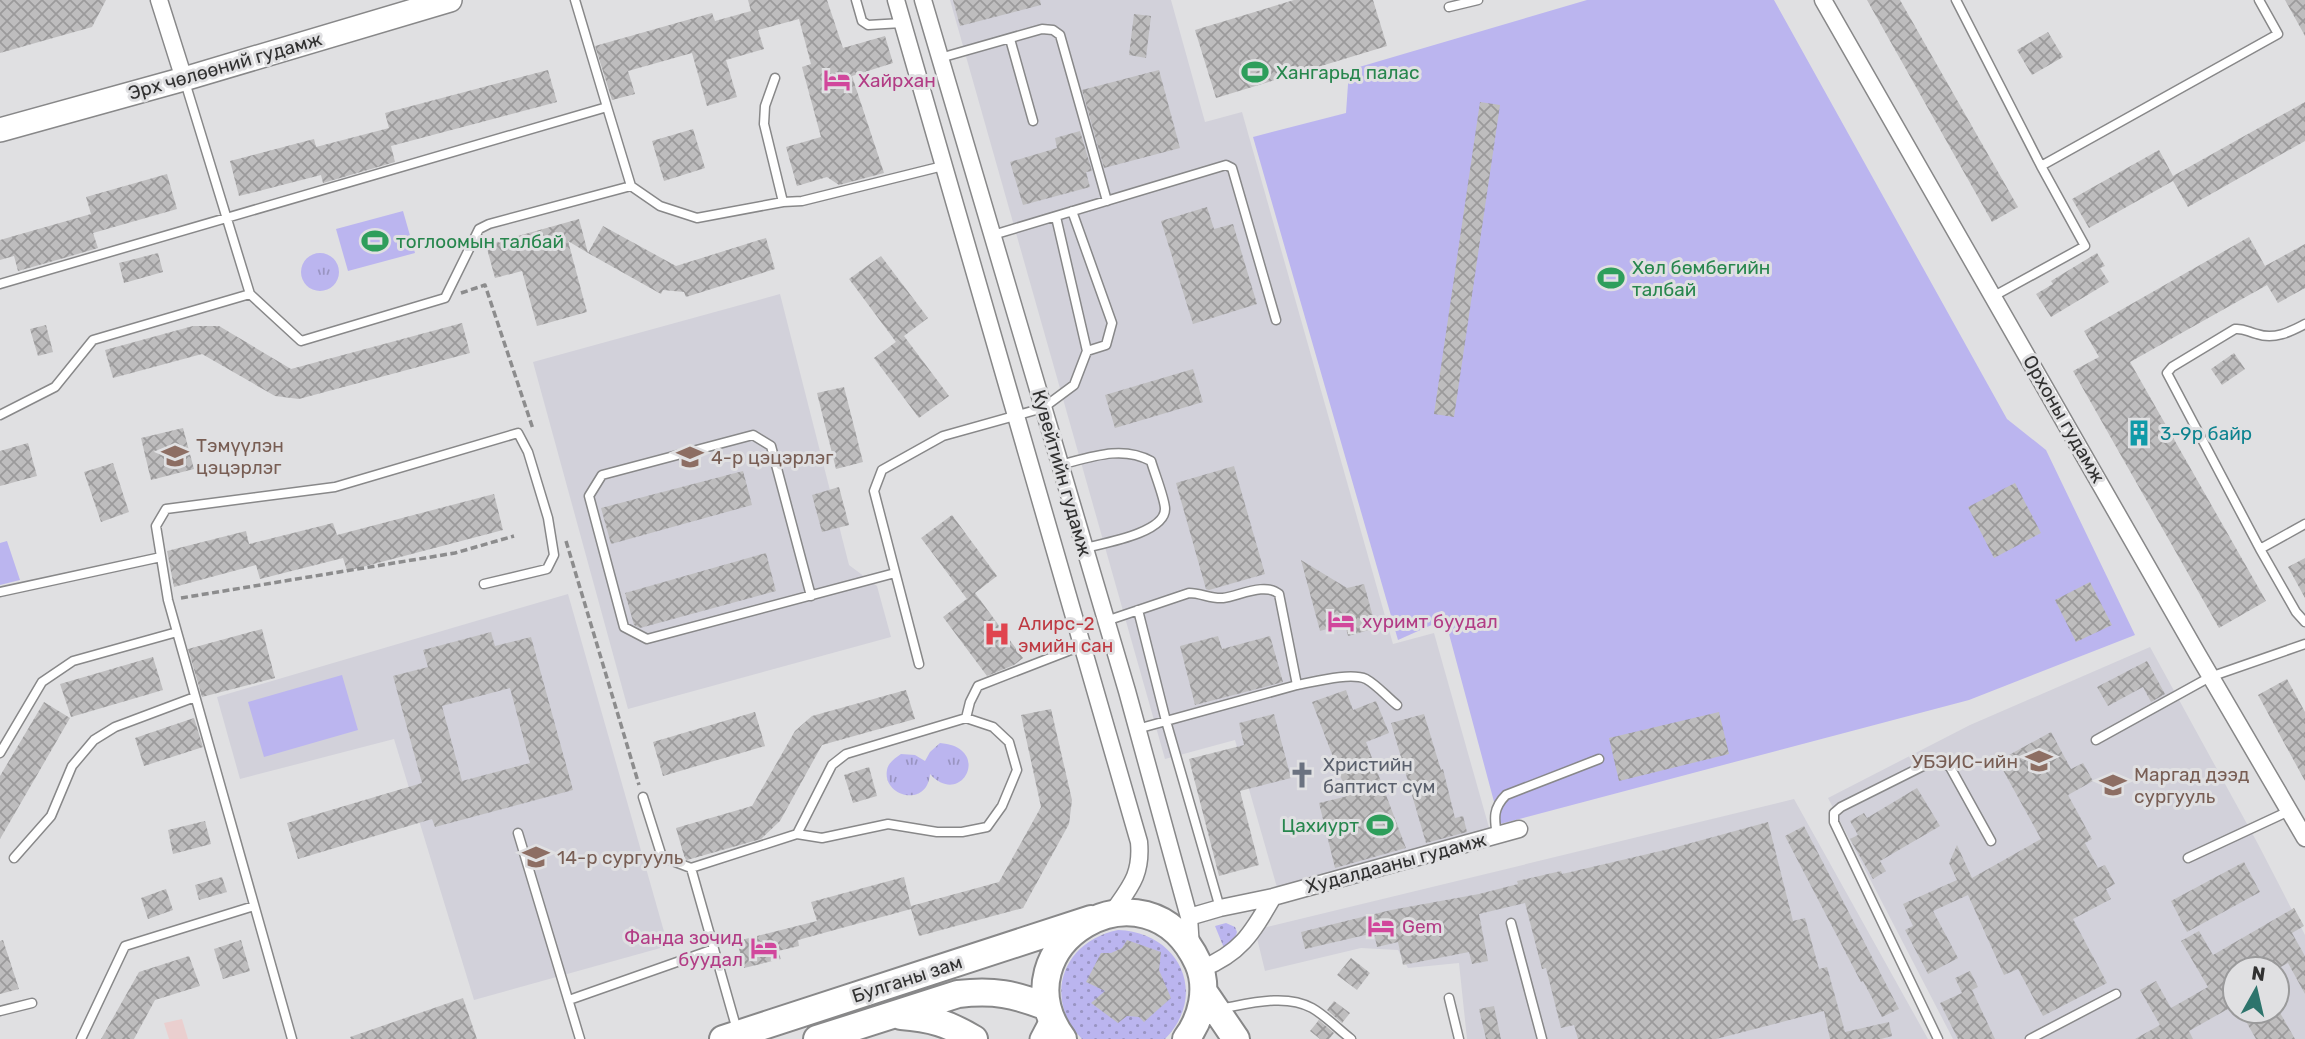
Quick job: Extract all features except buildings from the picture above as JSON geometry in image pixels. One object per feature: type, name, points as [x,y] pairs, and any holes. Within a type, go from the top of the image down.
[{"type":"highway","points":[[1050,1026],[1046,986],[1050,965],[1059,946],[1074,931],[1102,916],[1135,913],[1157,919],[1176,931],[1236,1039]]},
{"type":"highway","name":"Булганы зам","points":[[730,1037],[1102,916]]},
{"type":"highway","points":[[1186,1039],[1201,1012],[1203,979]]},
{"type":"highway","name":"Булганы зам","points":[[817,1039],[889,1015],[958,995],[979,992],[1001,992],[1050,1026]]},
{"type":"highway","points":[[889,1015],[935,1020],[954,1026],[975,1039]]},
{"type":"main road","name":"Эрх чөлөөний гудамж","points":[[0,130],[450,0]]},
{"type":"street","points":[[159,0],[184,79]]},
{"type":"street","name":"Кувейтийн гудамж","points":[[896,0],[1140,851],[1141,860],[1135,880],[1102,916]]},
{"type":"street","name":"Кувейтийн гудамж","points":[[923,0],[1137,729],[1189,916],[1203,979]]},
{"type":"street","name":"Орхоны гудамж","points":[[1824,0],[2210,677],[2305,838]]},
{"type":"street","name":"Худалдааны гудамж","points":[[1189,916],[1273,897],[1519,830]]},
{"type":"street","points":[[1203,979],[1235,950],[1257,925],[1273,897]]},
{"type":"lane","points":[[575,0],[631,186],[660,206],[697,218],[802,201],[943,166]]},
{"type":"lane","points":[[856,0],[862,21],[868,25],[902,23]]},
{"type":"lane","points":[[1449,7],[1478,0]]},
{"type":"lane","points":[[1955,0],[2085,246],[1994,296]]},
{"type":"lane","points":[[2041,166],[2278,34],[2259,0]]},
{"type":"lane","points":[[940,58],[1042,29],[1053,30],[1060,35],[1107,201]]},
{"type":"lane","points":[[1010,39],[1032,121]]},
{"type":"lane","points":[[775,78],[765,106],[764,124],[783,202]]},
{"type":"lane","points":[[184,79],[250,294],[300,341],[445,298],[479,229],[489,223],[631,186]]},
{"type":"lane","points":[[0,284],[607,107]]},
{"type":"lane","points":[[992,235],[1226,165],[1232,168],[1276,320]]},
{"type":"lane","points":[[1073,212],[1112,323],[1106,345],[1087,351]]},
{"type":"lane","points":[[919,664],[874,491],[882,470],[943,436],[1044,408],[1074,385],[1087,351],[1056,216]]},
{"type":"lane","points":[[0,415],[55,387],[93,340],[250,294]]},
{"type":"lane","points":[[2305,324],[2274,337],[2259,335],[2243,328],[2235,329],[2172,367],[2167,373],[2260,548],[2296,612],[2305,622]]},
{"type":"lane","points":[[292,1039],[168,600],[156,526],[166,509],[335,487],[518,433],[528,452],[548,518],[554,555],[547,569],[484,584]]},
{"type":"lane","points":[[811,596],[771,446],[753,435],[602,475],[589,496],[624,627],[647,639],[811,596],[895,573]]},
{"type":"lane","points":[[1060,465],[1109,452],[1138,454],[1151,461],[1165,509],[1161,521],[1150,529],[1085,548]]},
{"type":"lane","points":[[2260,548],[2305,524]]},
{"type":"lane","points":[[0,592],[162,557]]},
{"type":"lane","points":[[1106,621],[1189,593],[1200,593],[1213,598],[1273,589],[1279,594],[1297,685]]},
{"type":"lane","points":[[1138,610],[1166,721],[1220,908]]},
{"type":"lane","points":[[0,753],[42,682],[73,661],[177,632]]},
{"type":"lane","points":[[2096,740],[2210,677],[2305,644]]},
{"type":"lane","points":[[966,718],[978,686],[1081,646]]},
{"type":"lane","points":[[1137,729],[1297,685],[1350,677],[1367,680],[1397,705]]},
{"type":"lane","points":[[14,858],[51,816],[72,766],[94,740],[115,726],[195,697]]},
{"type":"lane","points":[[643,797],[662,857],[691,868],[797,834],[822,838],[888,824],[937,832],[962,832],[987,827],[1002,806],[1017,770],[1009,742],[993,727],[966,718],[846,754],[832,765],[797,834]]},
{"type":"lane","points":[[1497,835],[1494,816],[1497,803],[1506,795],[1599,759]]},
{"type":"lane","points":[[1938,1039],[1834,822],[1834,813],[1931,762],[1942,762],[1950,767],[1991,841]]},
{"type":"lane","points":[[2188,858],[2289,811]]},
{"type":"lane","points":[[518,833],[580,1039]]},
{"type":"lane","points":[[691,868],[714,949],[730,1037]]},
{"type":"lane","points":[[81,1039],[125,946],[254,906]]},
{"type":"lane","points":[[1511,923],[1542,1039]]},
{"type":"lane","points":[[569,1000],[714,949]]},
{"type":"lane","points":[[1203,979],[1272,1000],[1311,1008],[1351,1039]]},
{"type":"lane","points":[[2030,1039],[2116,995]]},
{"type":"lane","points":[[1450,999],[1459,1039]]},
{"type":"lane","points":[[0,1011],[32,1003]]},
{"type":"path","points":[[168,600],[455,553],[514,536]]},
{"type":"shaded area","points":[[950,0],[1171,0],[1205,122],[1242,112],[1393,644],[1434,633],[1490,831],[1278,891],[1235,740],[1165,759]]},
{"type":"shaded area","name":"4-р цэцэрлэг","points":[[780,294],[849,565],[877,586],[891,637],[628,709],[533,362]]},
{"type":"shaded area","name":"14-р сургууль","points":[[568,594],[665,935],[664,947],[474,1000],[394,739],[240,779],[217,697]]},
{"type":"shaded area","points":[[2150,647],[2305,935],[2305,1039],[1953,1039],[1828,798],[1970,725]]},
{"type":"shaded area","points":[[1794,799],[1928,1039],[1467,1039],[1459,963],[1408,968],[1398,950],[1361,948],[1265,971],[1255,930]]},
{"type":"shaded area","points":[[182,1019],[188,1039],[169,1039],[164,1023]]},
{"type":"green space","points":[[1587,0],[1774,0],[2007,419],[2046,450],[2135,635],[1969,700],[1500,824],[1445,619],[1398,640],[1253,137],[1346,113],[1349,70]]},
{"type":"green space","name":"тоглоомын талбай","points":[[403,211],[415,253],[348,271],[336,229]]},
{"type":"green space","points":[[320,253],[333,259],[339,272],[333,285],[320,291],[307,285],[301,272],[307,259]]},
{"type":"green space","points":[[7,541],[20,580],[0,585],[0,543]]},
{"type":"green space","points":[[342,675],[358,730],[264,757],[248,702]]},
{"type":"green space","points":[[940,743],[956,747],[965,754],[969,764],[961,781],[953,784],[942,783],[930,774],[927,785],[914,795],[906,795],[891,787],[887,770],[894,759],[901,754],[915,755],[925,761]]},
{"type":"green space","points":[[1226,923],[1235,927],[1237,932],[1234,941],[1224,948],[1215,926]]},
{"type":"green space","points":[[1118,930],[1139,933],[1157,942],[1171,954],[1181,968],[1186,985],[1185,1003],[1178,1021],[1165,1039],[1082,1039],[1070,1023],[1063,1006],[1061,989],[1064,973],[1084,946],[1099,936]]},
{"type":"place","name":"Хангарьд палас","points":[[1255,72]]},
{"type":"place","name":"Хайрхан","points":[[837,80]]},
{"type":"place","name":"тоглоомын талбай","points":[[375,241]]},
{"type":"place","name":"Хөл бөмбөгийн талбай","points":[[1611,278]]},
{"type":"place","name":"3-9р байр","points":[[2139,433]]},
{"type":"place","name":"Тэмүүлэн цэцэрлэг","points":[[175,456]]},
{"type":"place","name":"4-р цэцэрлэг","points":[[690,457]]},
{"type":"place","name":"хуримт буудал","points":[[1341,621]]},
{"type":"place","name":"Aлирс-2 эмийн сан","points":[[997,634]]},
{"type":"place","name":"УБЭИС-ийн","points":[[2039,761]]},
{"type":"place","name":"Христийн баптист сүм","points":[[1302,775]]},
{"type":"place","name":"Маргад дээд сургууль","points":[[2113,785]]},
{"type":"place","name":"Цахиурт","points":[[1380,825]]},
{"type":"place","name":"14-р сургууль","points":[[536,857]]},
{"type":"place","name":"Gem","points":[[1381,926]]},
{"type":"place","name":"Фанда зочид буудал","points":[[764,948]]}]
